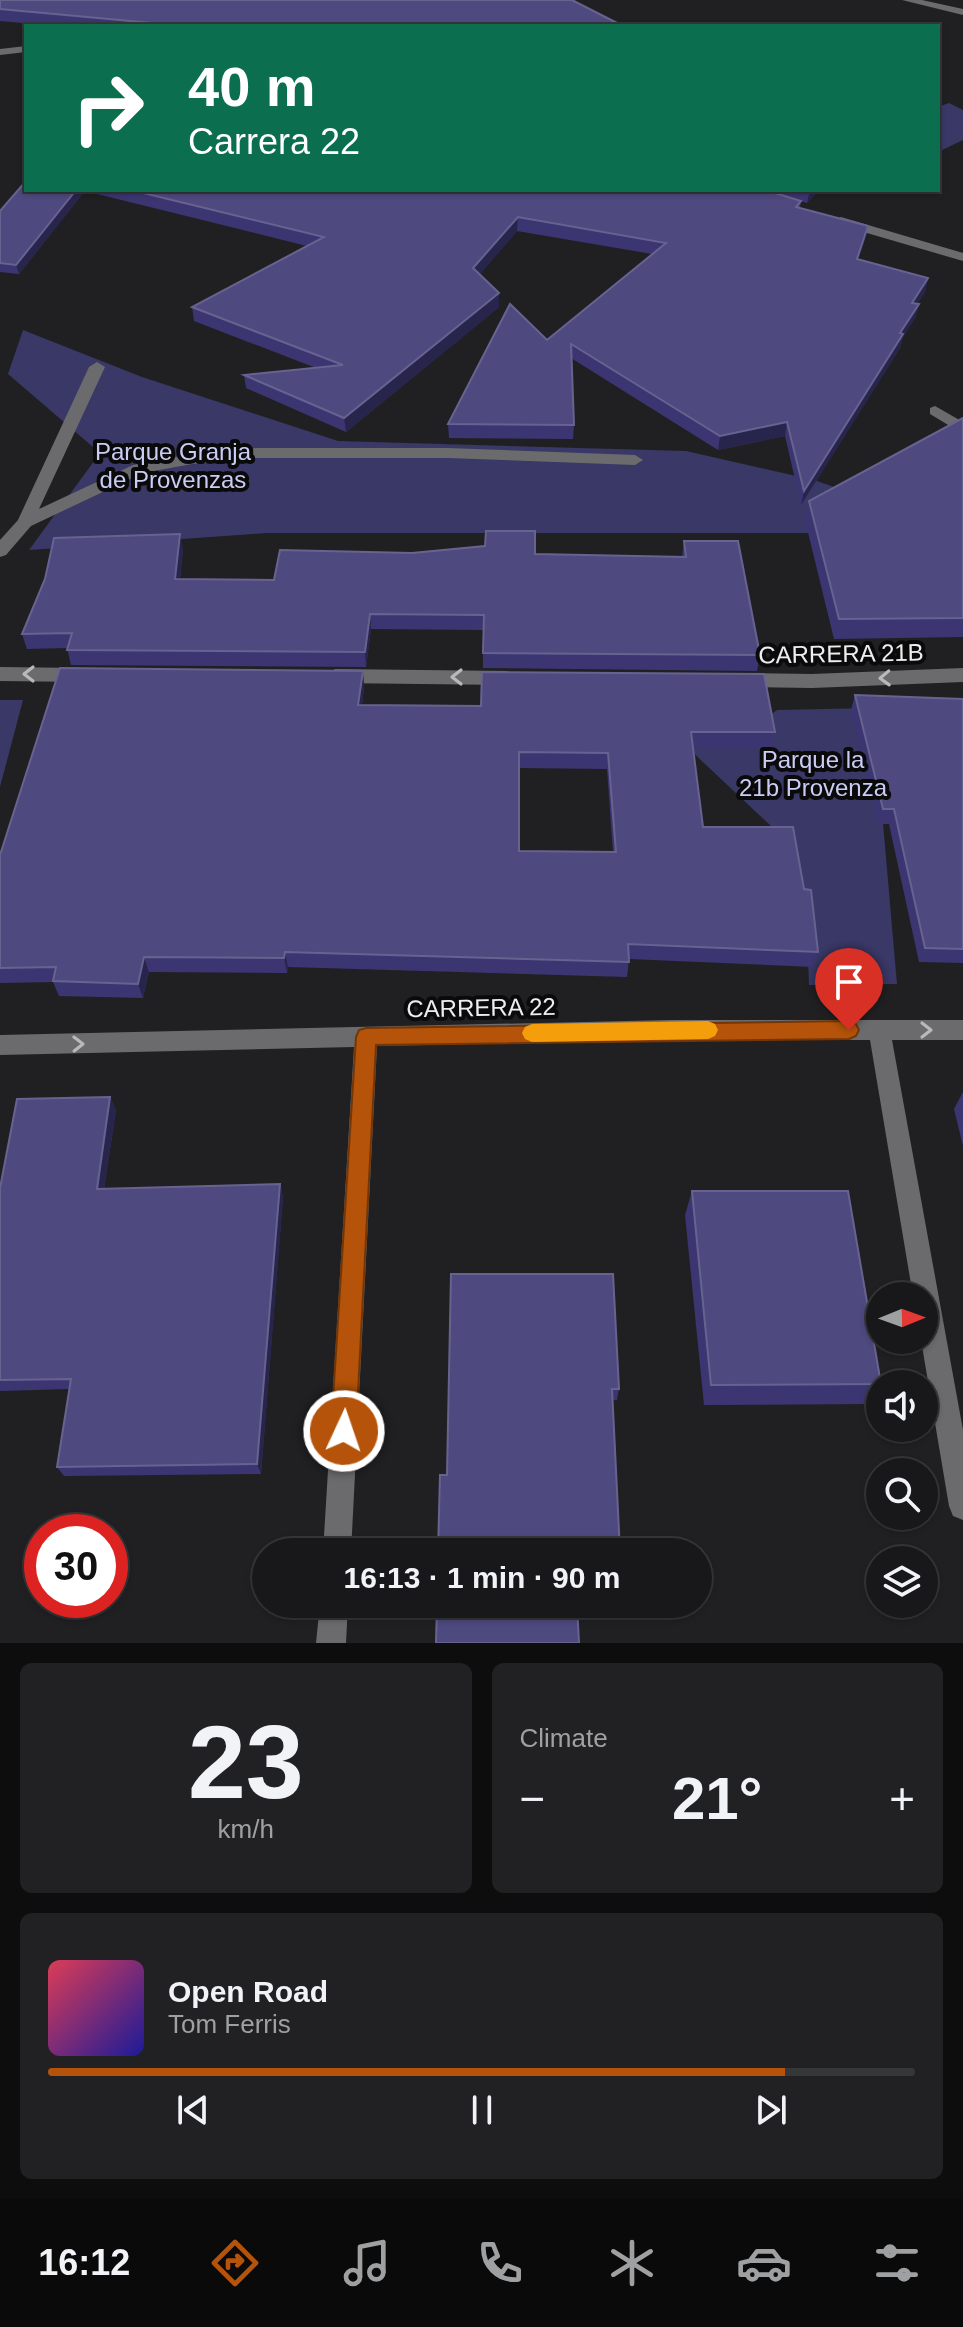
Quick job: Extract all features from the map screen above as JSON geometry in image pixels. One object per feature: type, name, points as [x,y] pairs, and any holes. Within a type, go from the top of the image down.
[{"type":"street","points":[[907,0],[963,12]]},
{"type":"street","points":[[0,52],[24,49]]},
{"type":"street","points":[[829,218],[963,257]]},
{"type":"street","points":[[0,551],[25,522],[97,367]]},
{"type":"street","points":[[935,411],[963,429]]},
{"type":"street","points":[[25,522],[139,469],[192,459],[256,453],[418,453],[635,460]]},
{"type":"street","points":[[0,674],[99,675]]},
{"type":"street","name":"CARRERA 21B","points":[[718,679],[812,681],[963,675]]},
{"type":"street","points":[[321,676],[527,678]]},
{"type":"street","name":"CARRERA 22","points":[[0,1045],[671,1030],[963,1030]]},
{"type":"street","points":[[879,1030],[963,1506]]},
{"type":"street","points":[[338,1538],[366,1037]]},
{"type":"street","points":[[331,1643],[333,1618]]},
{"type":"green space","points":[[949,103],[963,110],[963,140],[940,151],[940,106]]},
{"type":"green space","name":"Parque Granja de Provenzas","points":[[23,330],[142,377],[338,441],[686,451],[814,480],[877,502],[948,533],[267,533],[29,550],[100,453],[8,374]]},
{"type":"green space","points":[[0,700],[23,700],[0,787]]},
{"type":"green space","name":"Parque la 21b Provenza","points":[[873,708],[897,984],[809,985],[806,905],[789,843],[688,748],[766,718],[777,710]]},
{"type":"building","points":[[0,0],[572,0],[619,24],[163,24],[0,9]]},
{"type":"building","points":[[24,183],[24,192],[74,192],[16,265],[0,263],[0,211]]},
{"type":"building","points":[[139,192],[772,192],[801,201],[796,207],[868,226],[857,259],[928,278],[912,303],[919,304],[900,333],[903,334],[804,491],[787,422],[720,436],[571,344],[574,425],[448,424],[510,304],[547,340],[666,243],[518,217],[473,268],[499,293],[344,418],[244,375],[343,365],[192,307],[324,237]]},
{"type":"building","points":[[963,418],[963,618],[839,619],[809,501]]},
{"type":"building","points":[[486,531],[535,531],[535,554],[686,557],[684,541],[738,541],[760,655],[483,653],[484,615],[370,614],[365,652],[67,650],[72,633],[22,634],[45,579],[54,538],[180,534],[175,579],[274,580],[280,550],[412,553],[485,546]]},
{"type":"building","points":[[60,668],[363,671],[358,705],[481,706],[482,672],[764,674],[775,732],[691,732],[703,827],[793,827],[804,889],[811,890],[818,952],[628,944],[629,962],[285,952],[284,958],[144,957],[138,984],[53,981],[56,967],[0,968],[0,855]],"holes":[[[519,752],[608,753],[616,852],[519,851]]]},
{"type":"building","points":[[855,695],[963,699],[963,949],[925,948],[894,809],[883,809]]},
{"type":"building","points":[[110,1097],[97,1189],[280,1184],[257,1464],[57,1467],[71,1379],[0,1380],[0,1188],[17,1099]]},
{"type":"building","points":[[692,1191],[848,1191],[866,1296],[866,1354],[876,1354],[879,1370],[866,1370],[866,1384],[711,1385]]},
{"type":"building","points":[[451,1274],[613,1274],[619,1389],[612,1389],[619,1538],[438,1538],[440,1475],[447,1475]]},
{"type":"building","points":[[437,1618],[578,1618],[579,1643],[436,1643]]},
{"type":"slow traffic","points":[[532,1033],[708,1030]]},
{"type":"route","points":[[344,1431],[366,1037],[671,1030],[849,1030]]}]
